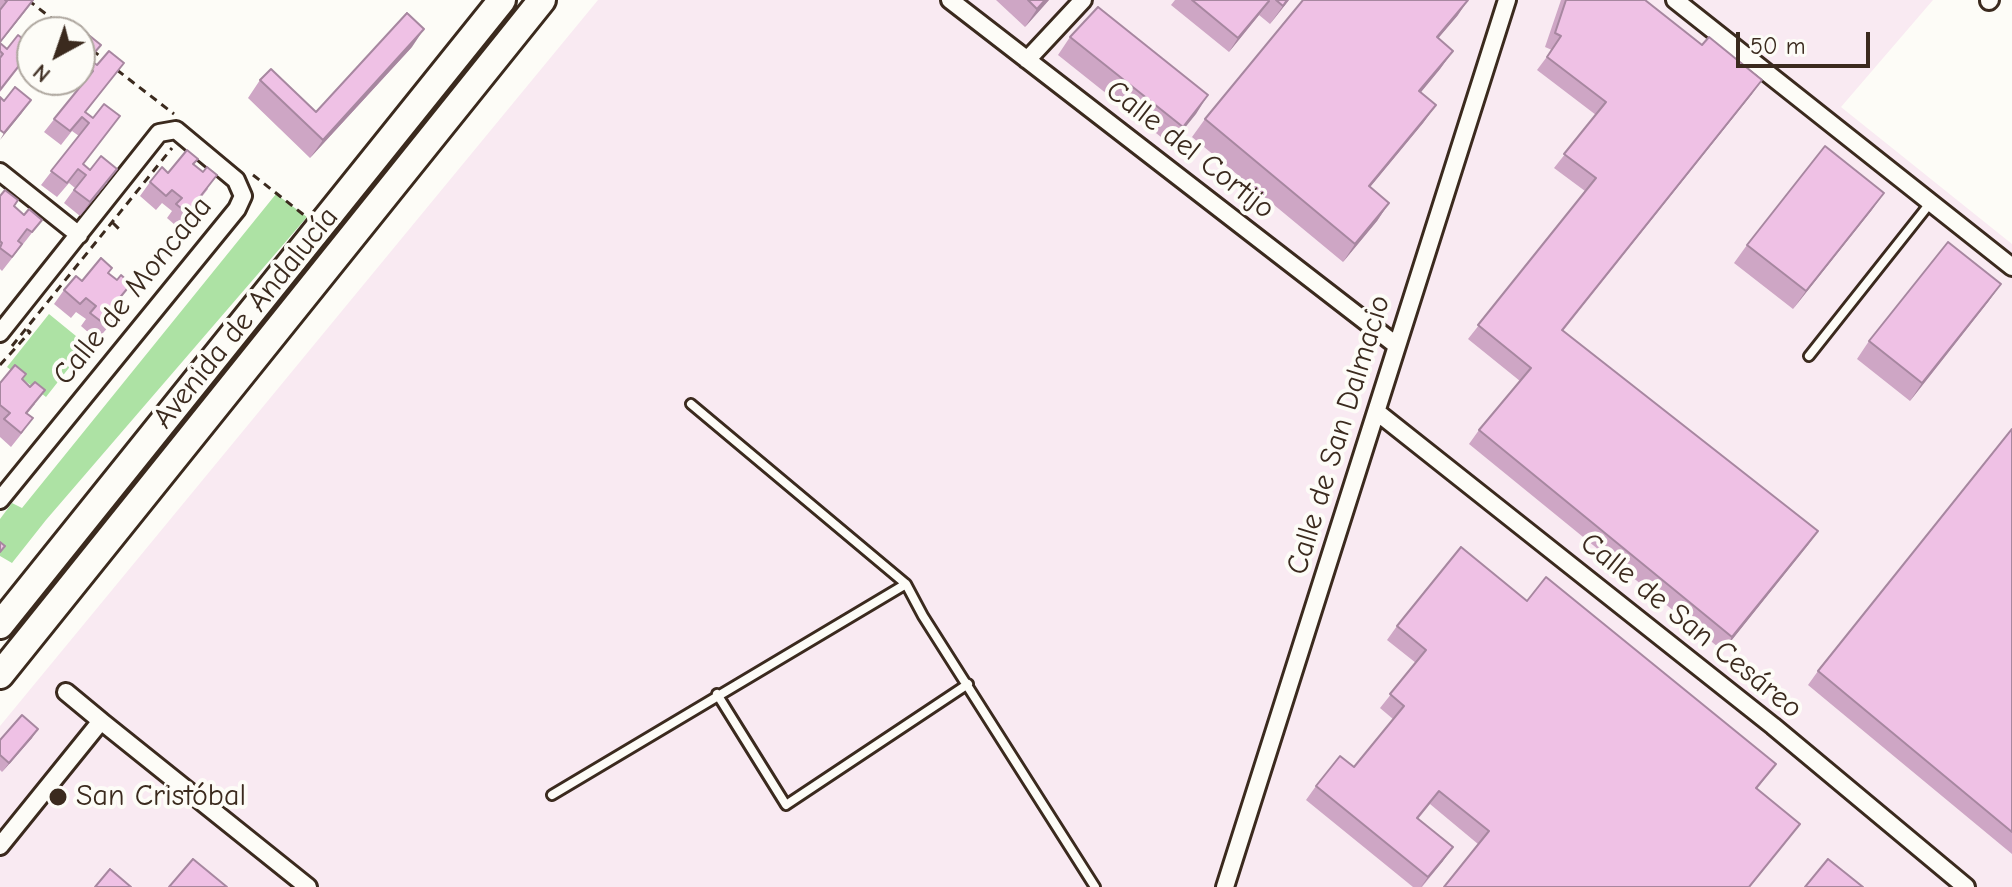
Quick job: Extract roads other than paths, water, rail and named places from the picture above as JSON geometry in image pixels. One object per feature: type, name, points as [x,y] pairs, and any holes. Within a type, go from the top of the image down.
[{"type":"main road","name":"Avenida de Andalucía","points":[[0,625],[502,0]]},
{"type":"main road","name":"Avenida de Andalucía","points":[[0,675],[542,0]]},
{"type":"street","name":"Calle del Cortijo","points":[[950,0],[1396,345]]},
{"type":"street","points":[[1027,60],[1083,0]]},
{"type":"street","name":"Calle de San Dalmacio","points":[[1225,887],[1507,0]]},
{"type":"street","points":[[1675,0],[2012,267]]},
{"type":"street","name":"Calle de Moncada","points":[[1,497],[237,209],[243,196],[236,180],[176,130],[159,133],[79,235]]},
{"type":"street","points":[[0,172],[79,235],[7,333]]},
{"type":"street","name":"Calle de San Cesáreo","points":[[1377,412],[1773,726],[1966,887]]},
{"type":"street","points":[[66,692],[308,887]]},
{"type":"street","points":[[0,846],[101,721]]},
{"type":"lane","points":[[1809,356],[1931,202]]},
{"type":"lane","points":[[691,404],[906,584],[923,616],[1095,887]]},
{"type":"lane","points":[[552,795],[906,584]]},
{"type":"lane","points":[[717,694],[786,805],[968,684]]},
{"type":"place","name":"San Cristóbal","points":[[58,797]]}]
